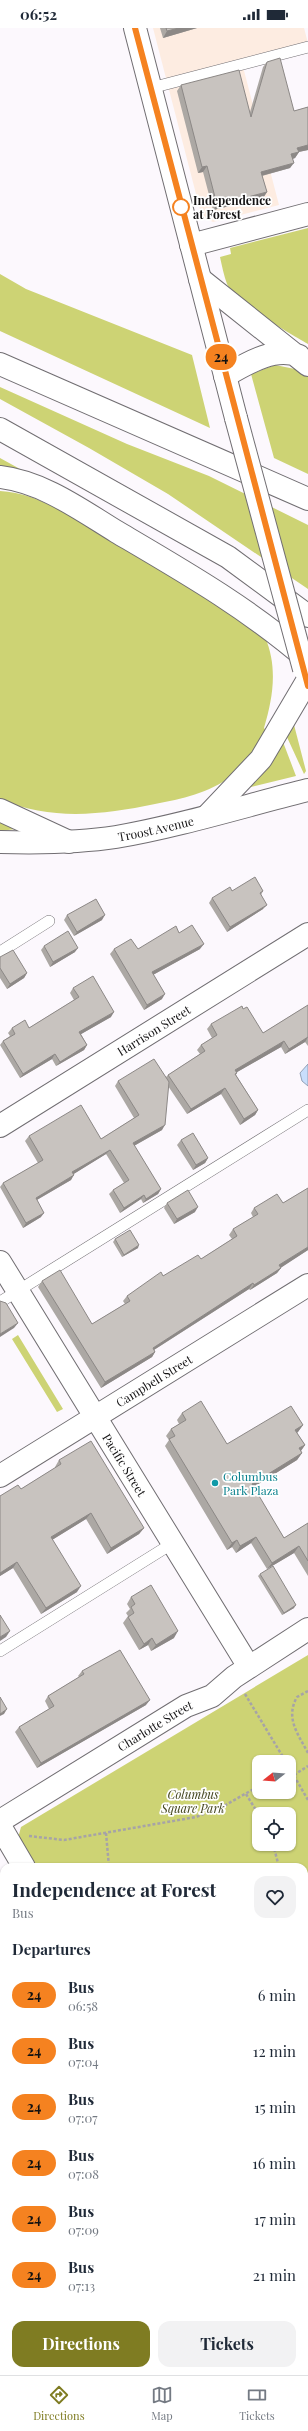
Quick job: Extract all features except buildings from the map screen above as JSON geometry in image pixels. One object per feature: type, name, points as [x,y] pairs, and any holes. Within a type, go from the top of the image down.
[{"type":"main road","points":[[135,28],[236,418],[307,674],[261,759],[208,815]]},
{"type":"main road","points":[[191,245],[308,214]]},
{"type":"main road","points":[[200,279],[304,360]]},
{"type":"main road","points":[[225,376],[255,359],[276,354],[304,360]]},
{"type":"main road","points":[[0,364],[306,499]]},
{"type":"main road","points":[[0,429],[228,557],[308,616]]},
{"type":"main road","points":[[0,477],[32,485],[64,500],[212,588],[275,632],[307,674]]},
{"type":"main road","name":"Troost Avenue","points":[[0,842],[69,842],[115,837],[163,828],[308,790]]},
{"type":"main road","points":[[0,810],[69,842]]},
{"type":"main road","name":"Harrison Street","points":[[0,1126],[308,934]]},
{"type":"main road","name":"Pacific Street","points":[[0,1262],[9,1296],[94,1417],[249,1667]]},
{"type":"main road","name":"Campbell Street","points":[[0,1476],[308,1285]]},
{"type":"main road","name":"Charlotte Street","points":[[0,1821],[186,1706],[212,1696],[234,1677],[308,1629]]},
{"type":"main road","points":[[0,1826],[22,1863]]},
{"type":"lane","points":[[151,88],[308,46]]},
{"type":"lane","points":[[0,952],[50,921]]},
{"type":"lane","points":[[9,1296],[308,1110]]},
{"type":"lane","points":[[0,1651],[172,1543]]},
{"type":"path","points":[[242,1691],[282,1755]]},
{"type":"path","points":[[308,1691],[297,1697],[291,1713],[296,1730],[308,1753]]},
{"type":"path","points":[[296,1774],[308,1766]]},
{"type":"path","points":[[296,1779],[308,1800]]},
{"type":"path","points":[[39,1837],[64,1840],[196,1817],[222,1807],[252,1790]]},
{"type":"path","points":[[246,1794],[254,1807]]},
{"type":"path","points":[[106,1833],[109,1863]]},
{"type":"path","points":[[275,1851],[278,1863]]},
{"type":"shaded area","points":[[153,28],[304,28],[308,43],[241,59],[279,205],[213,222],[202,217]]},
{"type":"green space","points":[[308,228],[308,344],[263,317],[240,299],[227,284],[220,257],[231,254],[230,248]]},
{"type":"green space","points":[[0,274],[26,289],[192,355],[210,428],[0,331]]},
{"type":"green space","points":[[275,365],[300,370],[308,377],[308,474],[274,458],[251,374]]},
{"type":"green space","points":[[0,387],[127,444],[209,476],[308,525],[308,589],[168,494],[0,399]]},
{"type":"green space","points":[[0,458],[20,469],[0,467]]},
{"type":"green space","points":[[0,491],[29,497],[43,502],[71,516],[169,575],[265,637],[272,660],[273,671],[272,694],[264,728],[267,732],[260,744],[242,767],[223,782],[205,791],[165,802],[116,811],[77,814],[57,813],[38,811],[0,799]]},
{"type":"green space","points":[[293,721],[306,771],[304,774],[286,735]]},
{"type":"green space","points":[[283,742],[296,776],[251,787],[249,785],[271,761]]},
{"type":"green space","points":[[0,821],[16,829],[0,831]]},
{"type":"green space","points":[[18,1335],[63,1409],[57,1412],[12,1339]]},
{"type":"green space","name":"Columbus Square Park","points":[[308,1655],[308,1863],[34,1863],[18,1838],[21,1827]]},
{"type":"water","points":[[308,1064],[308,1086],[302,1081],[300,1073]]},
{"type":"bus line","name":"24","points":[[135,28],[236,418],[308,686]]},
{"type":"place","name":"Independence at Forest","points":[[181,207]]},
{"type":"place","name":"Columbus Park Plaza","points":[[215,1483]]}]
